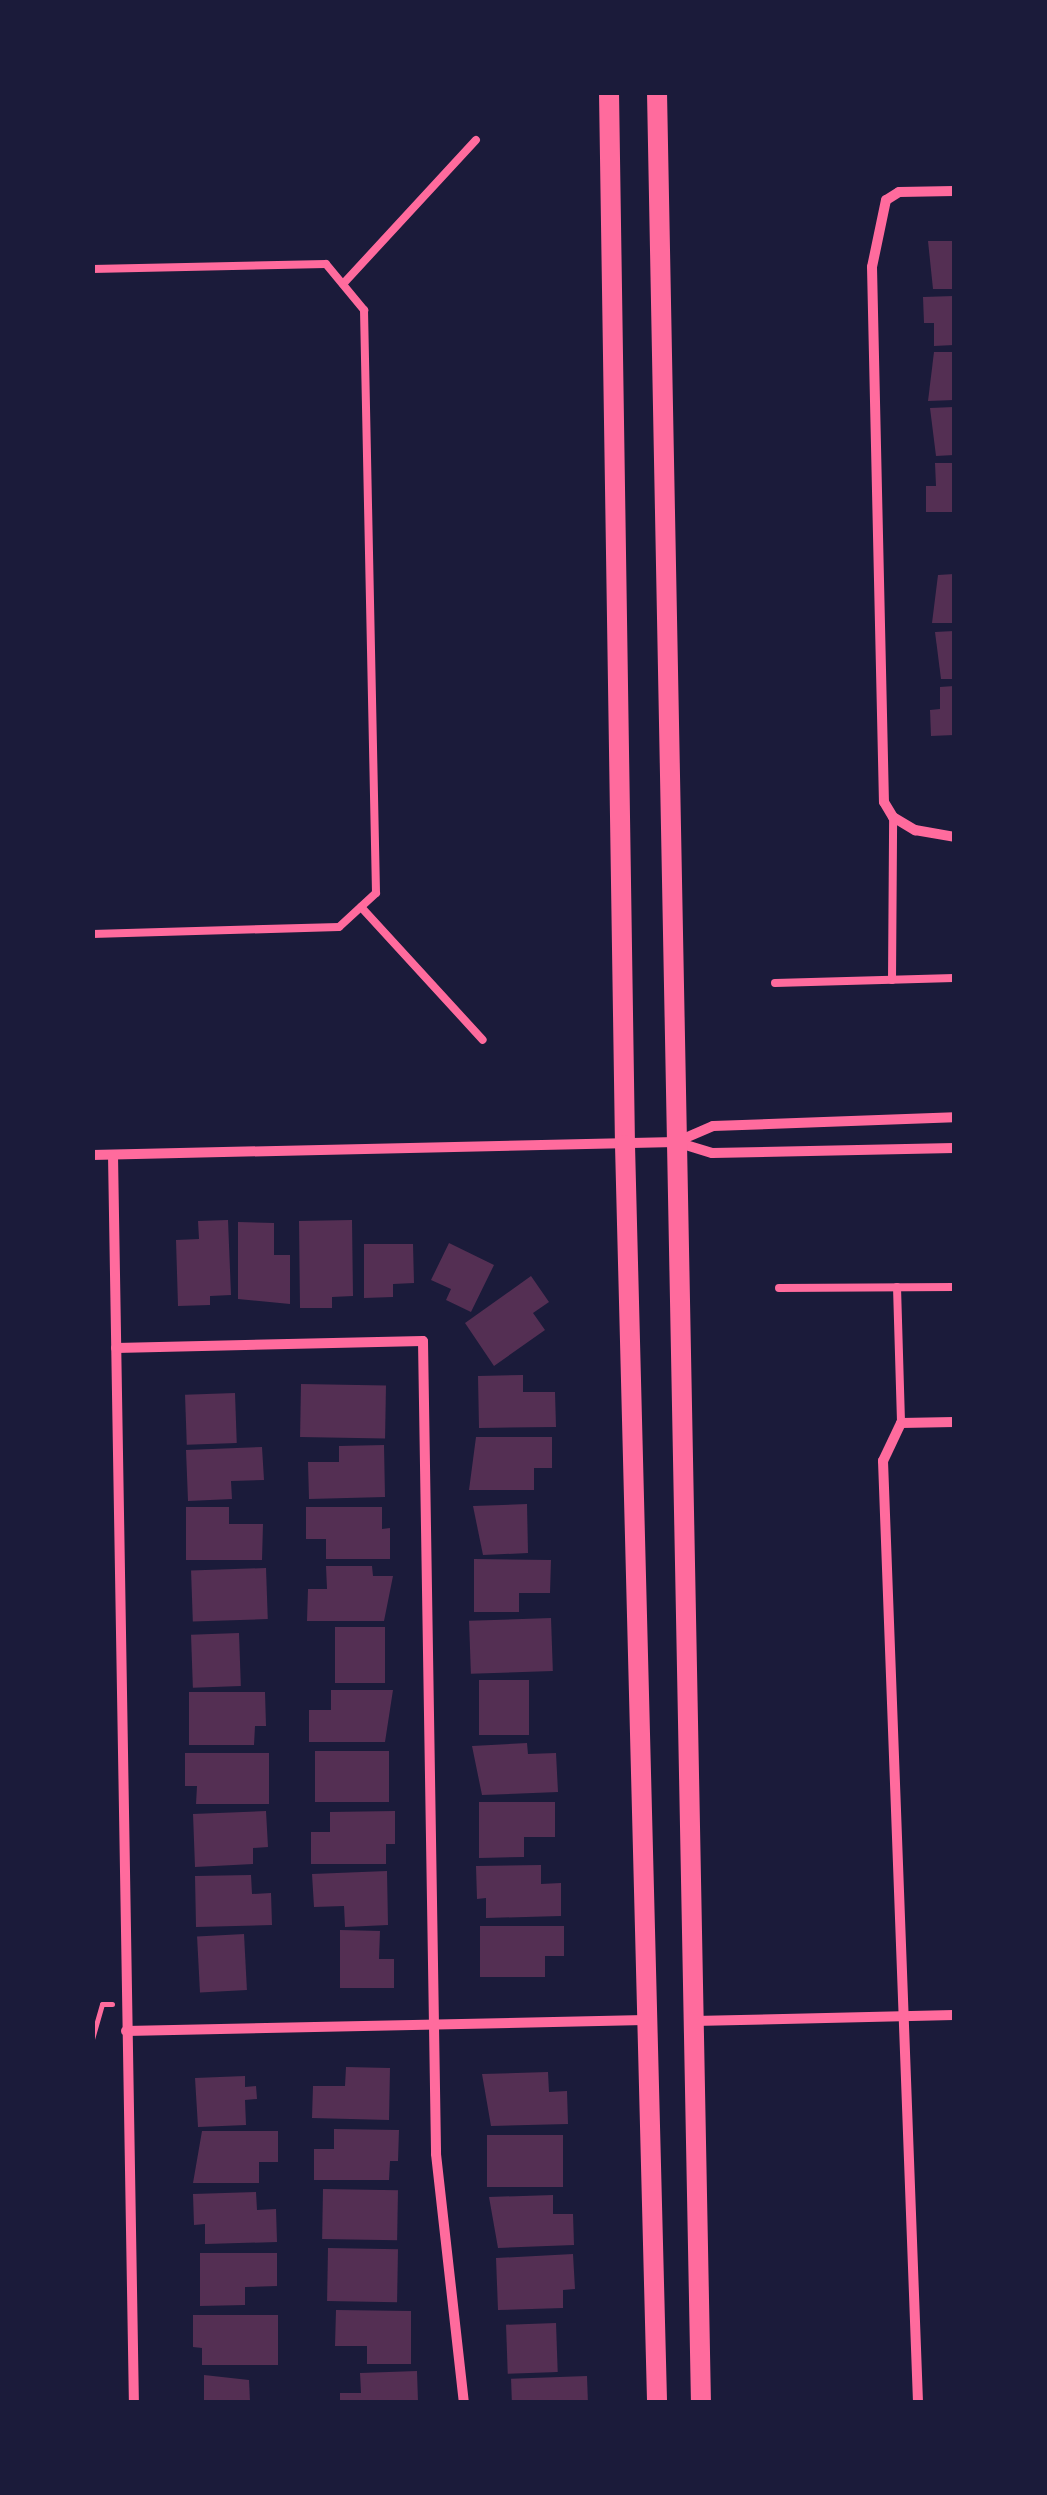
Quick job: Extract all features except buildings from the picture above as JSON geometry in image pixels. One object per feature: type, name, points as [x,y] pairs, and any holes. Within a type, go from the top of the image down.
[{"type":"main road","points":[[609,92],[625,1145],[644,2020],[657,2402]]},
{"type":"main road","points":[[656,92],[701,2402]]},
{"type":"street","points":[[954,191],[899,192],[886,200],[872,266],[884,802],[893,818],[915,830],[954,837]]},
{"type":"street","points":[[676,1142],[713,1126],[954,1117]]},
{"type":"street","points":[[92,1155],[676,1142],[712,1152],[954,1148]]},
{"type":"street","points":[[113,1154],[134,2402]]},
{"type":"street","points":[[116,1348],[423,1341],[436,2154],[464,2402]]},
{"type":"street","points":[[918,2402],[883,1461],[901,1422],[954,1422]]},
{"type":"street","points":[[693,2021],[954,2014]]},
{"type":"street","points":[[126,2031],[644,2020]]},
{"type":"lane","points":[[342,284],[476,140]]},
{"type":"lane","points":[[92,269],[326,264],[364,310],[376,893],[339,927],[92,934]]},
{"type":"lane","points":[[892,980],[893,818]]},
{"type":"lane","points":[[360,907],[483,1040]]},
{"type":"lane","points":[[775,983],[954,978]]},
{"type":"lane","points":[[897,1287],[901,1422]]},
{"type":"lane","points":[[779,1288],[954,1287]]},
{"type":"path","points":[[92,2040],[102,2004],[125,2004]]}]
